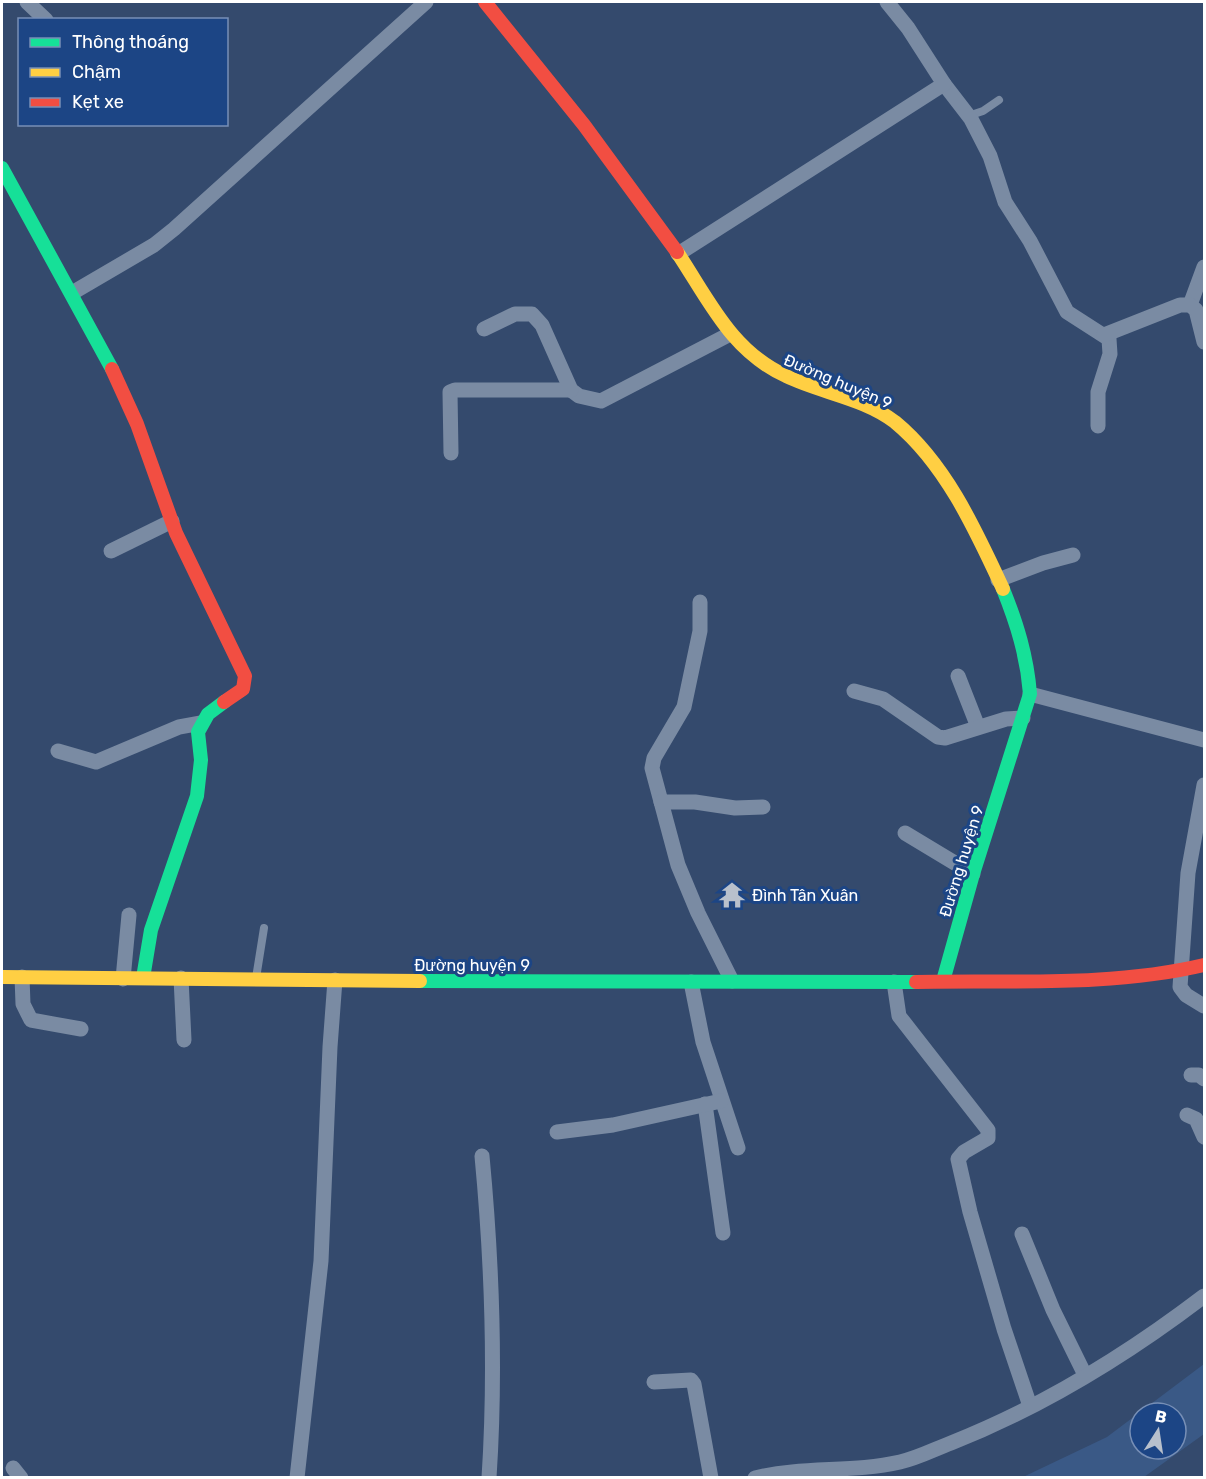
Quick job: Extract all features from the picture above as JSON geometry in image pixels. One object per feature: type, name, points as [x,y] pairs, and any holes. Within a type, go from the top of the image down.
[{"type":"street","points":[[27,2],[44,18]]},
{"type":"street","points":[[72,293],[153,245],[174,229],[426,2]]},
{"type":"street","name":"Đường huyện 9","points":[[485,2],[555,86],[678,254],[730,334],[761,364],[778,374],[858,404],[894,422],[913,441],[953,492],[998,580],[1024,644],[1031,678],[1030,694],[973,874],[943,981]]},
{"type":"street","points":[[887,2],[908,28],[944,84],[968,116],[990,156],[1005,202],[1030,241],[1067,312],[1085,326],[1104,335],[1111,346],[1098,392],[1098,426]]},
{"type":"street","points":[[678,254],[944,84]]},
{"type":"street","points":[[2,168],[100,345],[138,424],[172,521],[245,676],[243,689],[208,714],[201,723],[198,732],[201,760],[197,796],[151,930],[143,978]]},
{"type":"street","points":[[1190,305],[1204,267]]},
{"type":"street","points":[[1104,335],[1180,305],[1190,305],[1196,310],[1204,342]]},
{"type":"street","points":[[484,329],[515,314],[532,314],[542,325],[572,390],[579,396],[606,400],[730,334]]},
{"type":"street","points":[[451,453],[450,392],[456,390],[572,390]]},
{"type":"street","points":[[111,551],[172,521]]},
{"type":"street","points":[[998,580],[1043,563],[1073,555]]},
{"type":"street","points":[[700,602],[700,631],[684,707],[652,762],[678,865],[732,981]]},
{"type":"street","points":[[958,676],[978,727]]},
{"type":"street","points":[[854,691],[883,699],[938,737],[945,738],[978,727],[1023,718]]},
{"type":"street","points":[[1030,694],[1204,740]]},
{"type":"street","points":[[58,751],[96,762],[179,727],[201,723]]},
{"type":"street","points":[[1204,785],[1188,873],[1181,970],[1183,993],[1204,1006]]},
{"type":"street","points":[[662,802],[695,802],[735,808],[763,807]]},
{"type":"street","points":[[905,833],[973,874]]},
{"type":"street","points":[[123,979],[129,915]]},
{"type":"street","name":"Đường huyện 9","points":[[2,977],[894,982],[1111,979],[1204,965]]},
{"type":"street","points":[[22,977],[23,1004],[31,1020],[81,1029]]},
{"type":"street","points":[[181,978],[184,1040]]},
{"type":"street","points":[[297,1478],[321,1261],[335,980]]},
{"type":"street","points":[[691,982],[703,1041],[738,1149]]},
{"type":"street","points":[[894,982],[899,1016],[988,1130],[988,1138],[964,1152],[958,1160],[970,1212],[1030,1406]]},
{"type":"street","points":[[558,1132],[613,1125],[721,1101]]},
{"type":"street","points":[[705,1104],[723,1233]]},
{"type":"street","points":[[1187,1115],[1196,1119],[1204,1137]]},
{"type":"street","points":[[482,1156],[490,1244],[492,1432],[489,1478]]},
{"type":"street","points":[[1022,1234],[1053,1310],[1085,1375]]},
{"type":"street","points":[[755,1478],[781,1471],[847,1469],[902,1462],[988,1428],[1132,1347],[1204,1296]]},
{"type":"street","points":[[654,1382],[691,1380],[694,1384],[711,1478]]},
{"type":"lane","points":[[968,116],[982,111],[999,100]]},
{"type":"lane","points":[[256,979],[264,928]]},
{"type":"water","points":[[1204,1364],[1204,1434],[1188,1445],[1188,1401],[1155,1401]]},
{"type":"water","points":[[1128,1421],[1128,1461],[1166,1461],[1144,1477],[1023,1477],[1107,1437]]},
{"type":"building","name":"Đình Tân Xuân","points":[[736,885],[742,899],[727,905],[722,891]]},
{"type":"traffic: fast","points":[[2,168],[112,369]]},
{"type":"traffic: fast","points":[[943,981],[973,874],[1030,694],[1021,640],[1003,589]]},
{"type":"traffic: fast","points":[[143,978],[151,930],[197,796],[201,760],[198,732],[208,714],[224,702]]},
{"type":"traffic: fast","points":[[420,981],[916,982]]},
{"type":"traffic: slow","points":[[677,252],[723,323],[750,353],[786,376],[870,407],[895,422],[913,439],[930,458],[958,499],[1003,589]]},
{"type":"traffic: slow","points":[[2,977],[420,981]]},
{"type":"traffic: jam","points":[[485,2],[584,125],[677,252]]},
{"type":"traffic: jam","points":[[112,369],[137,424],[176,533],[245,676],[243,689],[224,702]]},
{"type":"traffic: jam","points":[[916,982],[1097,980],[1169,972],[1204,965]]},
{"type":"place","name":"Đình Tân Xuân","points":[[732,895]]}]
